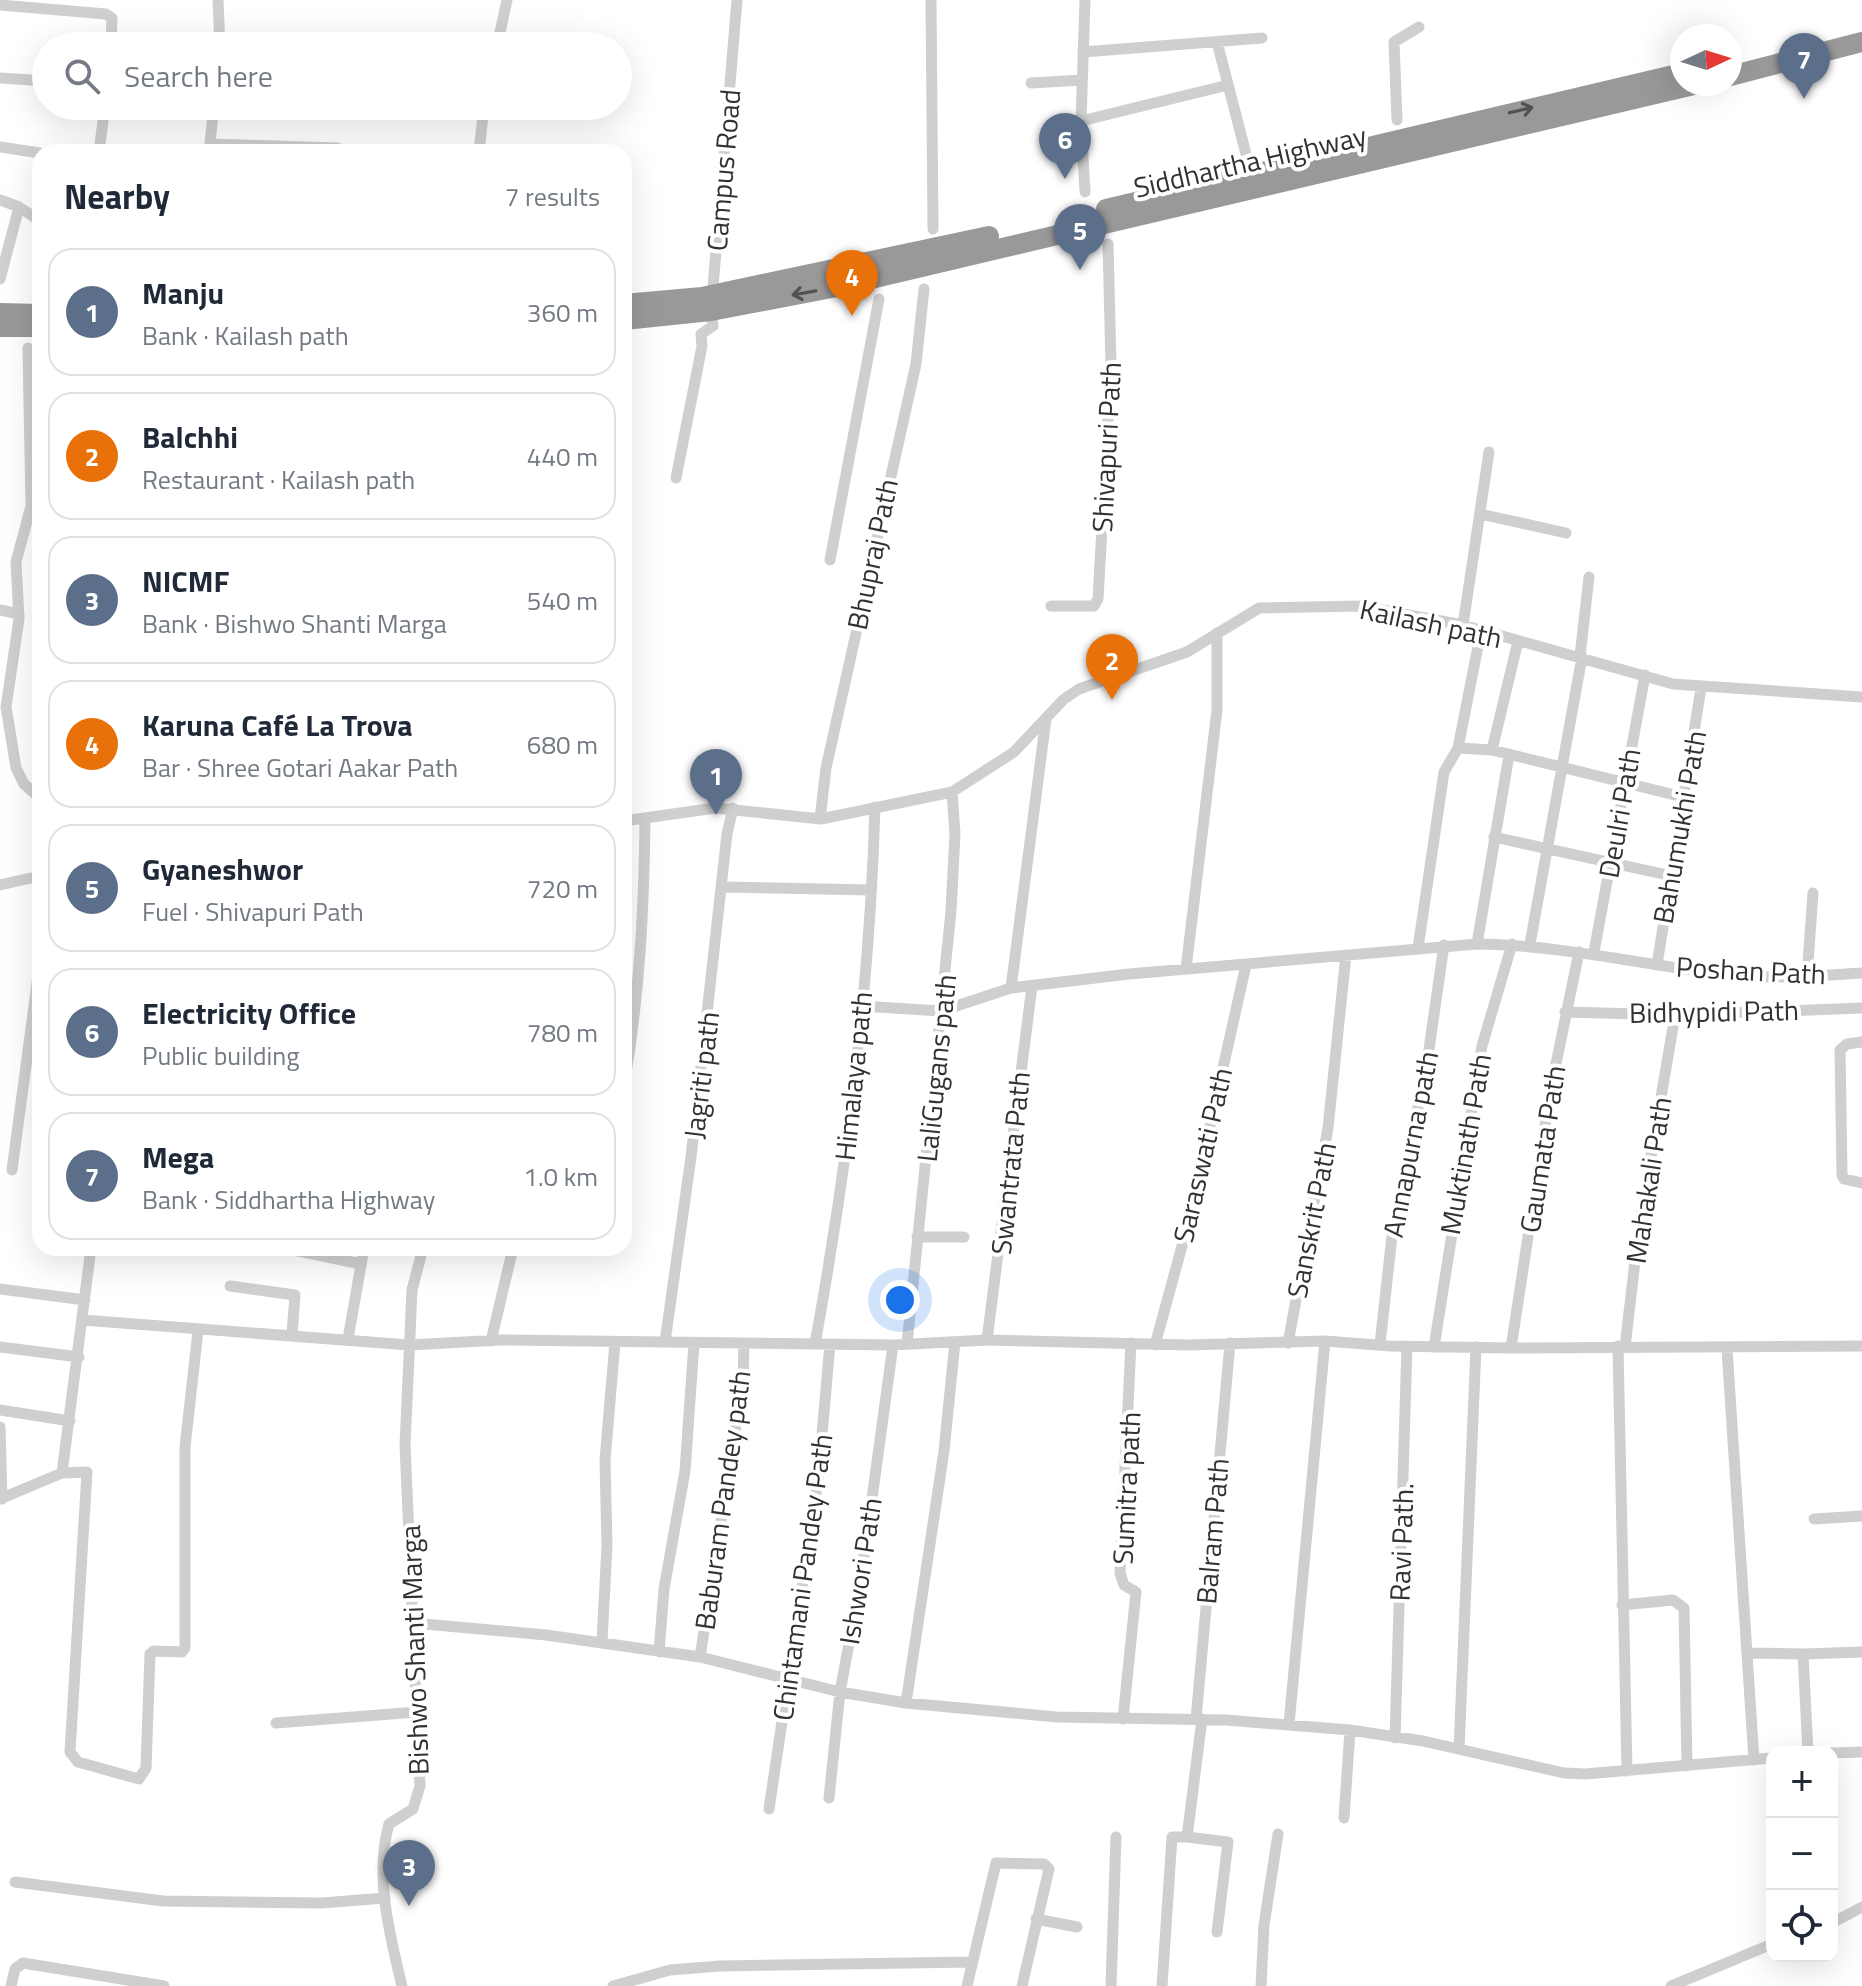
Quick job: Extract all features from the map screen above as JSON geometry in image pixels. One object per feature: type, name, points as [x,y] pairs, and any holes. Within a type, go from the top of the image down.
[{"type":"highway","points":[[1742,59],[1862,32]]},
{"type":"highway","points":[[1742,73],[1862,42]]},
{"type":"highway","name":"Siddhartha Highway","points":[[632,318],[712,303],[1670,76]]},
{"type":"highway","name":"Siddhartha Highway","points":[[632,304],[712,303],[837,287],[1670,91]]},
{"type":"highway","points":[[0,313],[32,314]]},
{"type":"highway","points":[[0,327],[32,327]]},
{"type":"street","points":[[218,0],[219,32]]},
{"type":"street","points":[[500,32],[507,0]]},
{"type":"street","name":"Campus Road","points":[[676,478],[702,346],[701,334],[713,326],[712,303],[737,0]]},
{"type":"street","points":[[931,0],[933,229]]},
{"type":"street","points":[[1085,0],[1081,121],[1085,192]]},
{"type":"street","points":[[0,5],[106,14],[112,18],[112,32]]},
{"type":"street","points":[[1397,120],[1394,42],[1419,27]]},
{"type":"street","points":[[1083,52],[1262,38]]},
{"type":"street","points":[[1217,42],[1246,154]]},
{"type":"street","points":[[0,78],[32,80]]},
{"type":"street","points":[[1031,83],[1082,80]]},
{"type":"street","points":[[1081,121],[1228,85]]},
{"type":"street","points":[[100,144],[103,120]]},
{"type":"street","points":[[209,144],[212,120]]},
{"type":"street","points":[[480,144],[482,120]]},
{"type":"street","points":[[0,147],[32,152]]},
{"type":"street","points":[[0,200],[32,216]]},
{"type":"street","points":[[0,279],[19,207]]},
{"type":"street","name":"Shivapuri Path","points":[[1051,606],[1094,606],[1098,599],[1111,365],[1108,244]]},
{"type":"street","name":"Bhupraj Path","points":[[820,819],[826,768],[916,364],[924,289]]},
{"type":"street","points":[[830,560],[879,299]]},
{"type":"street","points":[[28,348],[31,506],[16,562],[19,614],[6,707],[16,768],[24,784],[32,791]]},
{"type":"street","points":[[1463,625],[1489,452]]},
{"type":"street","points":[[1480,514],[1566,533]]},
{"type":"street","points":[[1530,944],[1581,657],[1589,577]]},
{"type":"street","name":"Kailash path","points":[[632,820],[733,808],[820,819],[952,792],[1014,752],[1047,716],[1079,689],[1187,652],[1266,606],[1370,606],[1463,625],[1701,688],[1862,697]]},
{"type":"street","points":[[0,610],[19,614]]},
{"type":"street","points":[[1418,948],[1444,772],[1458,748],[1481,631]]},
{"type":"street","points":[[1186,969],[1217,710],[1217,633]]},
{"type":"street","points":[[1492,750],[1518,641]]},
{"type":"street","name":"Deulri Path","points":[[1594,952],[1645,675]]},
{"type":"street","name":"Bahumukhi Path","points":[[1657,965],[1701,688]]},
{"type":"street","points":[[1011,988],[1047,716]]},
{"type":"street","points":[[1458,748],[1492,750],[1683,797]]},
{"type":"street","points":[[1477,944],[1509,755]]},
{"type":"street","name":"LaliGugans path","points":[[907,1344],[917,1237],[932,1134],[954,856],[952,792]]},
{"type":"street","name":"Himalaya path","points":[[815,1344],[839,1196],[861,1006],[875,807]]},
{"type":"street","name":"Jagriti path","points":[[665,1342],[691,1157],[727,834],[733,808]]},
{"type":"street","points":[[632,1040],[644,928],[645,818]]},
{"type":"street","points":[[1494,837],[1672,876]]},
{"type":"street","points":[[0,885],[32,878]]},
{"type":"street","points":[[723,887],[870,890]]},
{"type":"street","points":[[1807,977],[1813,893]]},
{"type":"street","name":"Muktinath Path","points":[[1434,1347],[1482,1046],[1512,944]]},
{"type":"street","name":"Poshan Path","points":[[941,1011],[1011,988],[1444,945],[1530,944],[1723,975],[1807,977],[1862,973]]},
{"type":"street","name":"Annapurna path","points":[[1380,1344],[1392,1236],[1427,1063],[1444,945]]},
{"type":"street","name":"Gaumata Path","points":[[1511,1348],[1565,1012],[1579,952]]},
{"type":"street","name":"Sanskrit Path","points":[[1288,1343],[1332,1097],[1346,955]]},
{"type":"street","name":"Saraswati Path","points":[[1155,1345],[1188,1224],[1246,965]]},
{"type":"street","name":"Swantrata Path","points":[[987,1340],[1032,986]]},
{"type":"street","points":[[861,1006],[941,1011]]},
{"type":"street","name":"Bidhypidi Path","points":[[1565,1012],[1675,1015],[1862,1008]]},
{"type":"street","name":"Mahakali Path","points":[[1627,1771],[1622,1605],[1625,1553],[1622,1346],[1675,1015]]},
{"type":"street","points":[[12,1170],[32,1021]]},
{"type":"street","points":[[1862,1042],[1847,1044],[1840,1050],[1842,1175],[1844,1179],[1862,1183]]},
{"type":"street","points":[[917,1237],[964,1237]]},
{"type":"street","points":[[62,1473],[90,1256]]},
{"type":"street","points":[[322,1256],[361,1264]]},
{"type":"street","points":[[348,1339],[362,1256]]},
{"type":"street","name":"Bishwo Shanti Marga","points":[[402,1986],[385,1898],[384,1841],[389,1824],[413,1809],[419,1798],[405,1445],[412,1290],[421,1256]]},
{"type":"street","points":[[491,1341],[511,1256]]},
{"type":"street","points":[[230,1286],[295,1295],[292,1334]]},
{"type":"street","points":[[0,1289],[85,1300]]},
{"type":"street","points":[[83,1320],[409,1345],[491,1341],[893,1345],[987,1340],[1155,1345],[1325,1341],[1511,1348],[1862,1346]]},
{"type":"street","points":[[0,1427],[1,1499],[62,1473],[83,1471],[88,1478],[70,1752],[78,1762],[139,1779],[146,1768],[150,1654],[154,1651],[182,1652],[185,1648],[185,1447],[198,1331]]},
{"type":"street","points":[[1289,1724],[1325,1341]]},
{"type":"street","points":[[602,1642],[607,1545],[605,1460],[615,1342]]},
{"type":"street","points":[[906,1703],[944,1451],[955,1342]]},
{"type":"street","points":[[659,1652],[664,1589],[685,1471],[694,1343]]},
{"type":"street","name":"Sumitra path","points":[[1123,1719],[1136,1592],[1124,1585],[1120,1573],[1131,1343]]},
{"type":"street","name":"Balram Path","points":[[1187,1837],[1230,1343]]},
{"type":"street","name":"Baburam Pandey path","points":[[700,1657],[743,1380],[744,1344]]},
{"type":"street","name":"Chintamani Pandey Path","points":[[769,1809],[818,1480],[830,1344]]},
{"type":"street","name":"Ishwori Path","points":[[829,1798],[840,1692],[861,1579],[893,1345]]},
{"type":"street","name":"Ravi Path.","points":[[1395,1738],[1407,1346]]},
{"type":"street","points":[[0,1347],[79,1357]]},
{"type":"street","points":[[1459,1749],[1476,1347]]},
{"type":"street","points":[[1727,1349],[1754,1760]]},
{"type":"street","points":[[0,1410],[70,1421]]},
{"type":"street","points":[[1814,1519],[1862,1516]]},
{"type":"street","points":[[1622,1605],[1673,1600],[1684,1608],[1687,1766]]},
{"type":"street","points":[[413,1623],[602,1642],[700,1657],[840,1692],[974,1712],[1199,1719],[1350,1730],[1459,1749],[1564,1773],[1627,1771],[1766,1759]]},
{"type":"street","points":[[1749,1653],[1862,1652]]},
{"type":"street","points":[[1803,1654],[1808,1746]]},
{"type":"street","points":[[276,1723],[417,1712]]},
{"type":"street","points":[[1344,1818],[1350,1730]]},
{"type":"street","points":[[1838,1753],[1862,1752]]},
{"type":"street","points":[[1261,1986],[1264,1925],[1278,1834]]},
{"type":"street","points":[[1111,1986],[1116,1837]]},
{"type":"street","points":[[1162,1986],[1172,1837],[1228,1842],[1217,1932]]},
{"type":"street","points":[[967,1986],[996,1863],[1048,1866],[1022,1986]]},
{"type":"street","points":[[15,1882],[163,1901],[322,1903],[385,1898]]},
{"type":"street","points":[[1838,1920],[1862,1907]]},
{"type":"street","points":[[1036,1919],[1077,1927]]},
{"type":"street","points":[[1671,1986],[1766,1946]]},
{"type":"street","points":[[613,1986],[670,1970],[705,1967],[972,1962]]},
{"type":"street","points":[[11,1986],[15,1969],[23,1963],[164,1986]]},
{"type":"place","name":"Mega","points":[[1804,99]]},
{"type":"place","name":"Electricity Office","points":[[1065,179]]},
{"type":"place","name":"Gyaneshwor","points":[[1080,270]]},
{"type":"place","name":"Karuna Café La Trova","points":[[852,316]]},
{"type":"place","name":"Balchhi","points":[[1112,700]]},
{"type":"place","name":"Manju","points":[[716,815]]},
{"type":"place","name":"NICMF","points":[[409,1906]]}]
